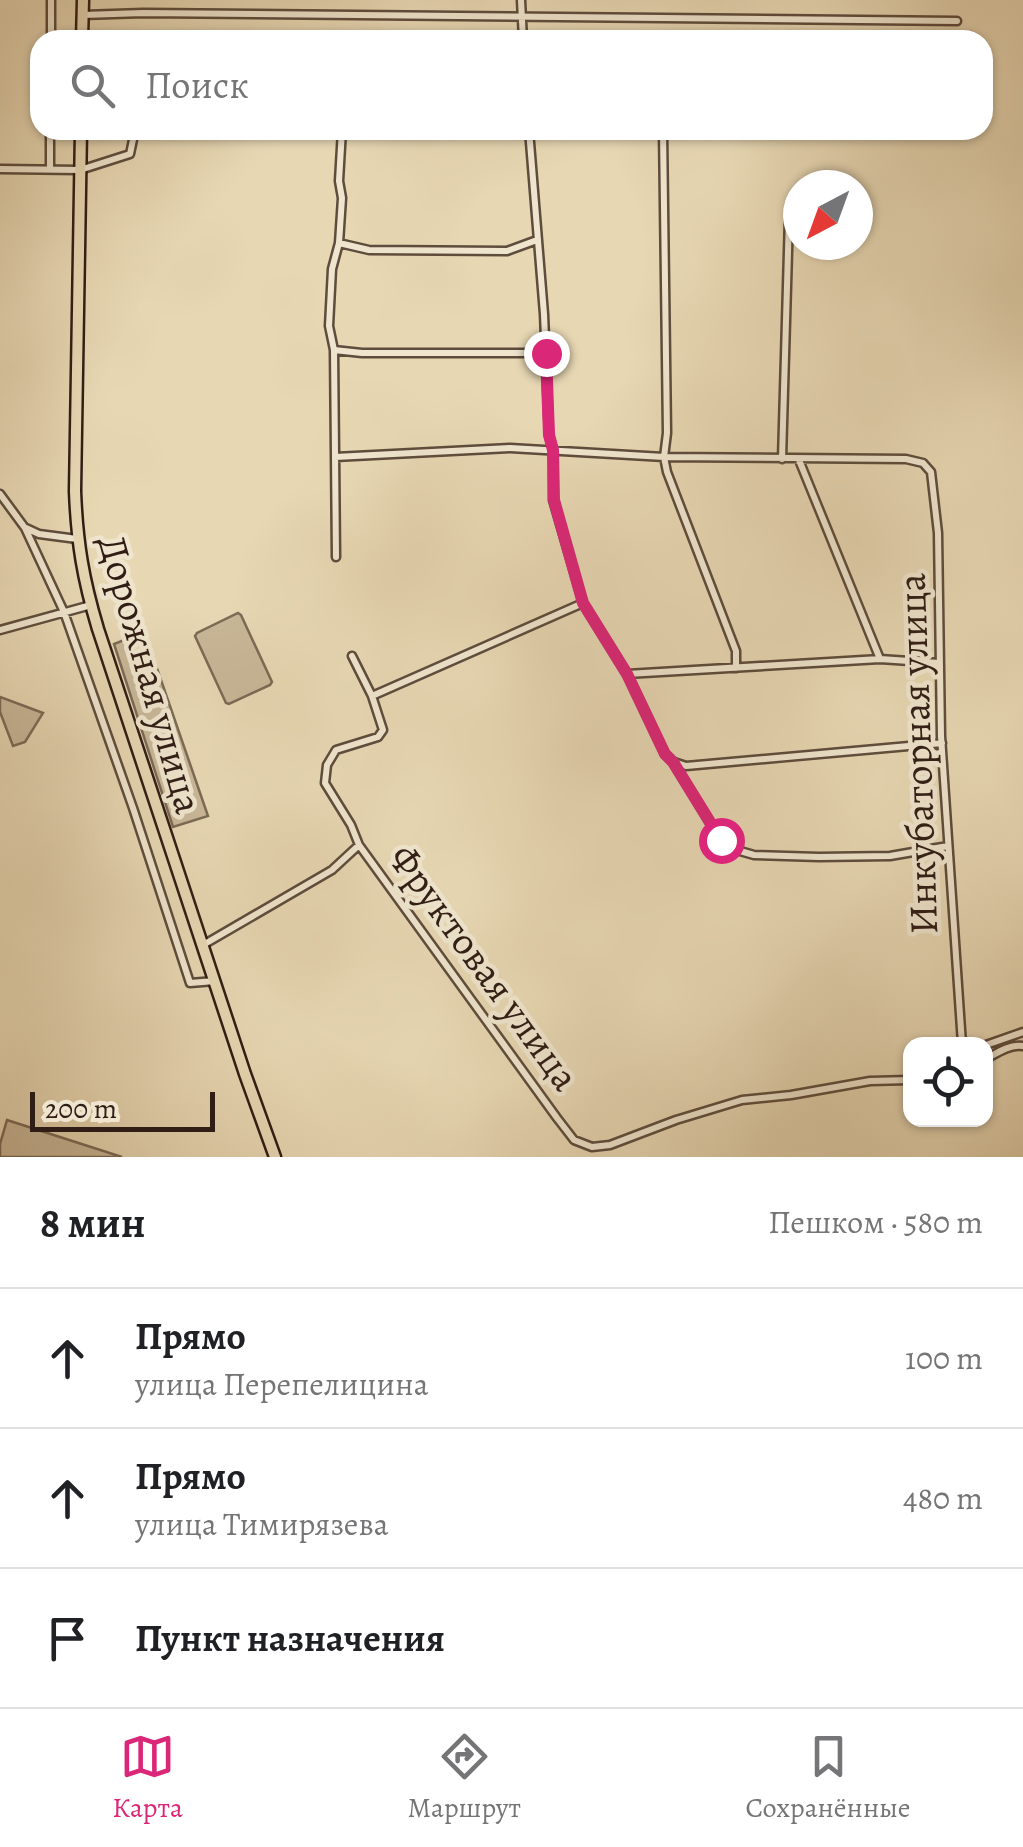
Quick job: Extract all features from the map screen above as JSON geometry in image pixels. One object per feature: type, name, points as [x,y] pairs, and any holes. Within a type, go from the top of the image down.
[{"type":"main road","points":[[82,30],[83,0]]},
{"type":"main road","name":"Дорожная улица","points":[[82,140],[75,491],[82,573],[275,1157]]},
{"type":"street","points":[[51,0],[51,30]]},
{"type":"street","points":[[521,0],[523,30]]},
{"type":"street","points":[[82,15],[142,12],[956,21]]},
{"type":"street","points":[[50,140],[50,168]]},
{"type":"street","points":[[0,169],[80,170],[130,154],[133,140]]},
{"type":"street","points":[[336,557],[334,350],[329,326],[332,269],[340,242],[341,140]]},
{"type":"street","points":[[530,140],[554,500],[583,603],[627,674],[665,754],[721,840],[734,850],[754,855],[890,856],[948,846]]},
{"type":"street","points":[[663,140],[668,433],[664,457],[736,651],[736,668]]},
{"type":"street","points":[[340,242],[369,250],[507,250],[538,240]]},
{"type":"street","points":[[782,459],[788,260]]},
{"type":"street","points":[[334,350],[546,353]]},
{"type":"street","points":[[334,457],[510,448],[799,460],[880,659]]},
{"type":"street","name":"Инкубаторная улица","points":[[799,460],[906,459],[923,463],[931,472],[938,532],[942,743],[962,1037]]},
{"type":"street","points":[[0,494],[25,528],[64,612],[190,984],[215,981]]},
{"type":"street","points":[[25,528],[40,534],[77,538]]},
{"type":"street","points":[[372,696],[583,603]]},
{"type":"street","points":[[0,630],[91,605]]},
{"type":"street","points":[[352,656],[383,730],[378,737],[336,750],[327,765],[325,783],[360,845]]},
{"type":"street","points":[[627,674],[880,659],[939,663]]},
{"type":"street","points":[[673,762],[686,766],[942,743]]},
{"type":"street","name":"Фруктовая улица","points":[[203,945],[332,870],[360,845],[574,1140],[592,1147],[610,1144],[742,1100],[903,1080]]},
{"type":"street","points":[[993,1043],[1023,1032]]},
{"type":"street","points":[[993,1055],[1023,1046]]},
{"type":"shaded area","points":[[238,613],[272,682],[229,704],[195,636]]},
{"type":"shaded area","points":[[142,633],[143,637],[131,641],[136,655],[151,651],[208,816],[173,827],[114,644]]},
{"type":"shaded area","points":[[0,697],[43,713],[25,742],[13,746],[0,712]]},
{"type":"shaded area","points":[[7,1120],[122,1157],[0,1157]]},
{"type":"route","points":[[546,353],[554,500],[583,603],[627,674],[665,754],[721,840]]}]
